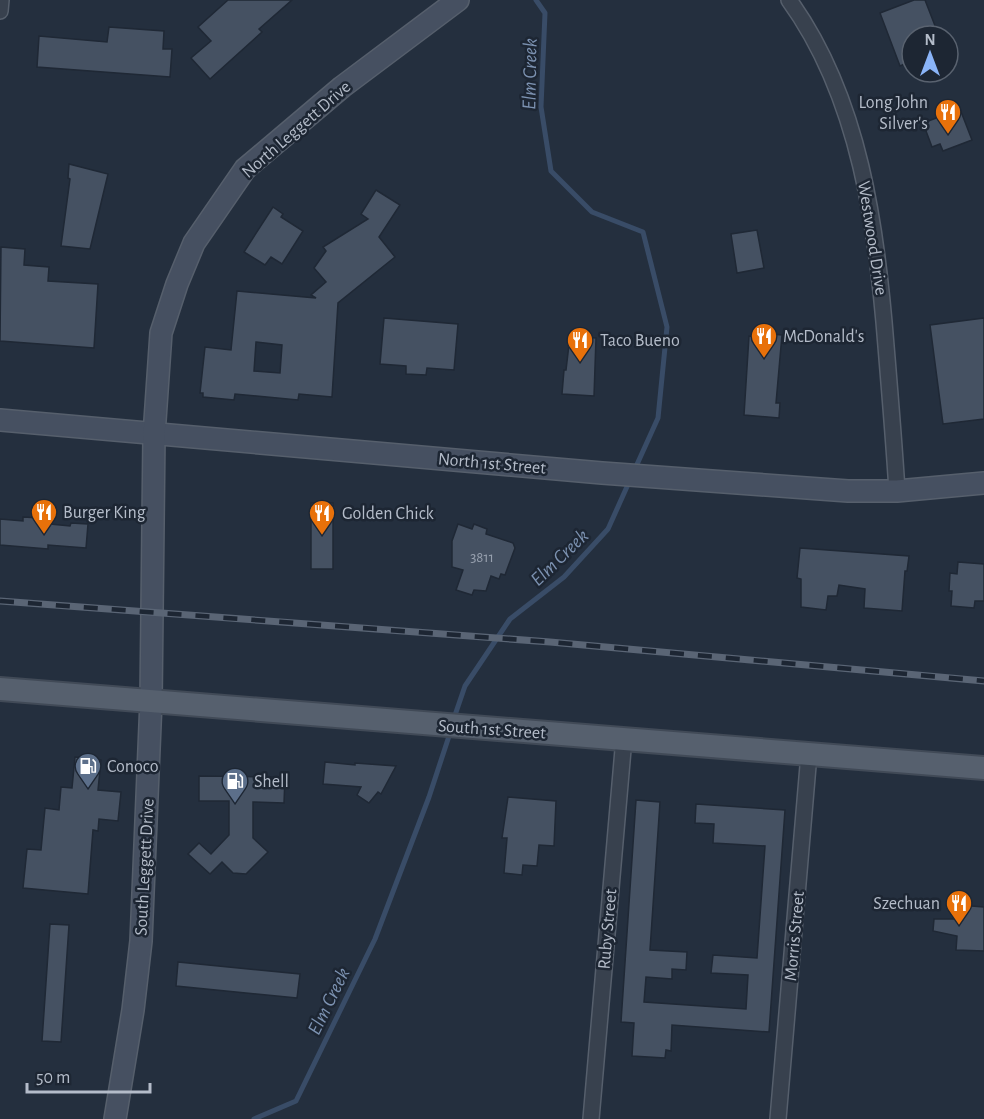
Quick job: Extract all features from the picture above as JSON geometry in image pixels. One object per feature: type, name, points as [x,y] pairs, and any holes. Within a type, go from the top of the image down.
[{"type":"main road","name":"North Leggett Drive","points":[[153,614],[154,435],[161,333],[177,284],[194,243],[245,169],[342,87],[458,0]]},
{"type":"main road","name":"North 1st Street","points":[[0,420],[602,473],[848,491],[897,491],[984,483]]},
{"type":"main road","name":"South Leggett Drive","points":[[115,1119],[133,1010],[141,941],[153,614]]},
{"type":"main road","name":"South 1st Street","points":[[0,688],[984,768]]},
{"type":"street","points":[[0,10],[1,0]]},
{"type":"street","name":"Westwood Drive","points":[[789,0],[827,65],[865,181],[876,238],[897,491]]},
{"type":"street","name":"Ruby Street","points":[[591,1119],[624,738]]},
{"type":"street","name":"Morris Street","points":[[778,1119],[809,754]]},
{"type":"building","points":[[228,0],[292,0],[259,29],[262,32],[210,79],[191,58],[211,41],[198,27]]},
{"type":"building","points":[[914,0],[925,0],[934,24],[900,24],[900,66],[880,13]]},
{"type":"building","points":[[109,27],[164,31],[163,49],[172,49],[170,77],[37,67],[39,36],[107,42]]},
{"type":"building","name":"Long John Silver's","points":[[960,109],[972,140],[943,151],[940,144],[932,147],[923,123]]},
{"type":"building","points":[[69,164],[108,174],[90,249],[61,246],[70,179],[68,178]]},
{"type":"building","points":[[376,190],[400,205],[379,237],[395,257],[338,303],[332,397],[299,394],[298,400],[235,394],[234,400],[203,397],[203,393],[200,393],[205,347],[231,350],[237,291],[316,298],[311,295],[326,282],[314,268],[326,251],[323,247],[368,219],[361,214]],"holes":[[[256,342],[282,345],[280,373],[254,371]]]},
{"type":"building","points":[[273,207],[283,214],[281,217],[303,231],[282,264],[271,257],[265,265],[244,252]]},
{"type":"building","points":[[757,230],[764,268],[737,273],[731,234]]},
{"type":"building","points":[[1,247],[25,249],[24,265],[49,267],[48,281],[98,284],[94,348],[0,341]]},
{"type":"building","points":[[384,318],[458,324],[454,370],[427,368],[426,375],[406,374],[406,366],[380,364]]},
{"type":"building","points":[[984,318],[984,419],[943,424],[930,325]]},
{"type":"building","name":"McDonald's","points":[[762,333],[782,335],[776,403],[780,403],[779,418],[744,415],[749,336],[762,338]]},
{"type":"building","name":"Taco Bueno","points":[[570,336],[596,338],[594,396],[562,394]]},
{"type":"building","name":"Golden Chick","points":[[311,503],[333,503],[333,569],[311,569]]},
{"type":"building","name":"Burger King","points":[[23,517],[40,518],[40,523],[70,526],[71,523],[88,524],[86,548],[48,545],[48,549],[0,545],[0,519],[23,521]]},
{"type":"building","points":[[458,524],[472,529],[474,524],[487,529],[486,534],[513,543],[515,548],[505,575],[501,574],[499,579],[491,576],[486,591],[474,590],[472,595],[456,590],[463,570],[452,567],[452,541]]},
{"type":"building","points":[[800,548],[909,556],[907,571],[905,571],[902,611],[864,608],[865,589],[839,585],[837,596],[828,596],[826,610],[801,607],[801,579],[797,578]]},
{"type":"building","points":[[958,562],[984,564],[984,601],[975,601],[974,608],[951,606],[950,573],[957,574]]},
{"type":"building","points":[[75,757],[101,760],[98,790],[121,792],[118,821],[99,819],[98,831],[93,830],[88,894],[23,888],[27,849],[41,850],[45,808],[59,810],[61,787],[72,788]]},
{"type":"building","points":[[325,762],[396,766],[381,794],[378,792],[369,803],[357,795],[361,787],[323,784]]},
{"type":"building","points":[[199,776],[285,777],[284,803],[253,802],[253,838],[268,852],[246,874],[233,873],[222,862],[210,874],[188,854],[199,843],[211,854],[229,835],[229,801],[199,801]]},
{"type":"building","points":[[508,797],[556,801],[554,846],[539,845],[537,866],[523,865],[522,875],[504,873],[507,838],[502,838]]},
{"type":"building","points":[[636,800],[660,802],[650,950],[687,952],[686,970],[672,969],[672,979],[646,977],[644,1002],[746,1009],[748,975],[711,973],[713,955],[757,958],[765,846],[713,843],[714,824],[695,823],[696,804],[785,810],[769,1032],[672,1025],[671,1051],[666,1050],[665,1058],[632,1056],[634,1023],[621,1022]]},
{"type":"building","name":"Szechuan","points":[[959,905],[984,907],[984,951],[956,950],[957,936],[933,931],[934,919],[959,919]]},
{"type":"building","points":[[50,924],[69,925],[61,1042],[42,1041]]},
{"type":"building","points":[[178,962],[300,974],[297,998],[176,986]]},
{"type":"waterway","name":"Elm Creek","points":[[536,0],[545,13],[541,107],[551,171],[592,212],[643,232],[667,327],[658,418],[634,471]]},
{"type":"waterway","name":"Elm Creek","points":[[454,718],[465,686],[510,619],[564,577],[608,529],[630,480]]},
{"type":"waterway","name":"Elm Creek","points":[[254,1119],[296,1101],[375,939],[429,797],[451,730]]},
{"type":"railway","points":[[0,601],[550,642],[984,681]]},
{"type":"place","name":"Long John Silver's","points":[[948,135]]},
{"type":"place","name":"McDonald's","points":[[764,359]]},
{"type":"place","name":"Taco Bueno","points":[[580,363]]},
{"type":"place","name":"Burger King","points":[[44,535]]},
{"type":"place","name":"Golden Chick","points":[[322,536]]},
{"type":"place","name":"Conoco","points":[[88,789]]},
{"type":"place","name":"Shell","points":[[235,804]]},
{"type":"place","name":"Szechuan","points":[[959,926]]}]
